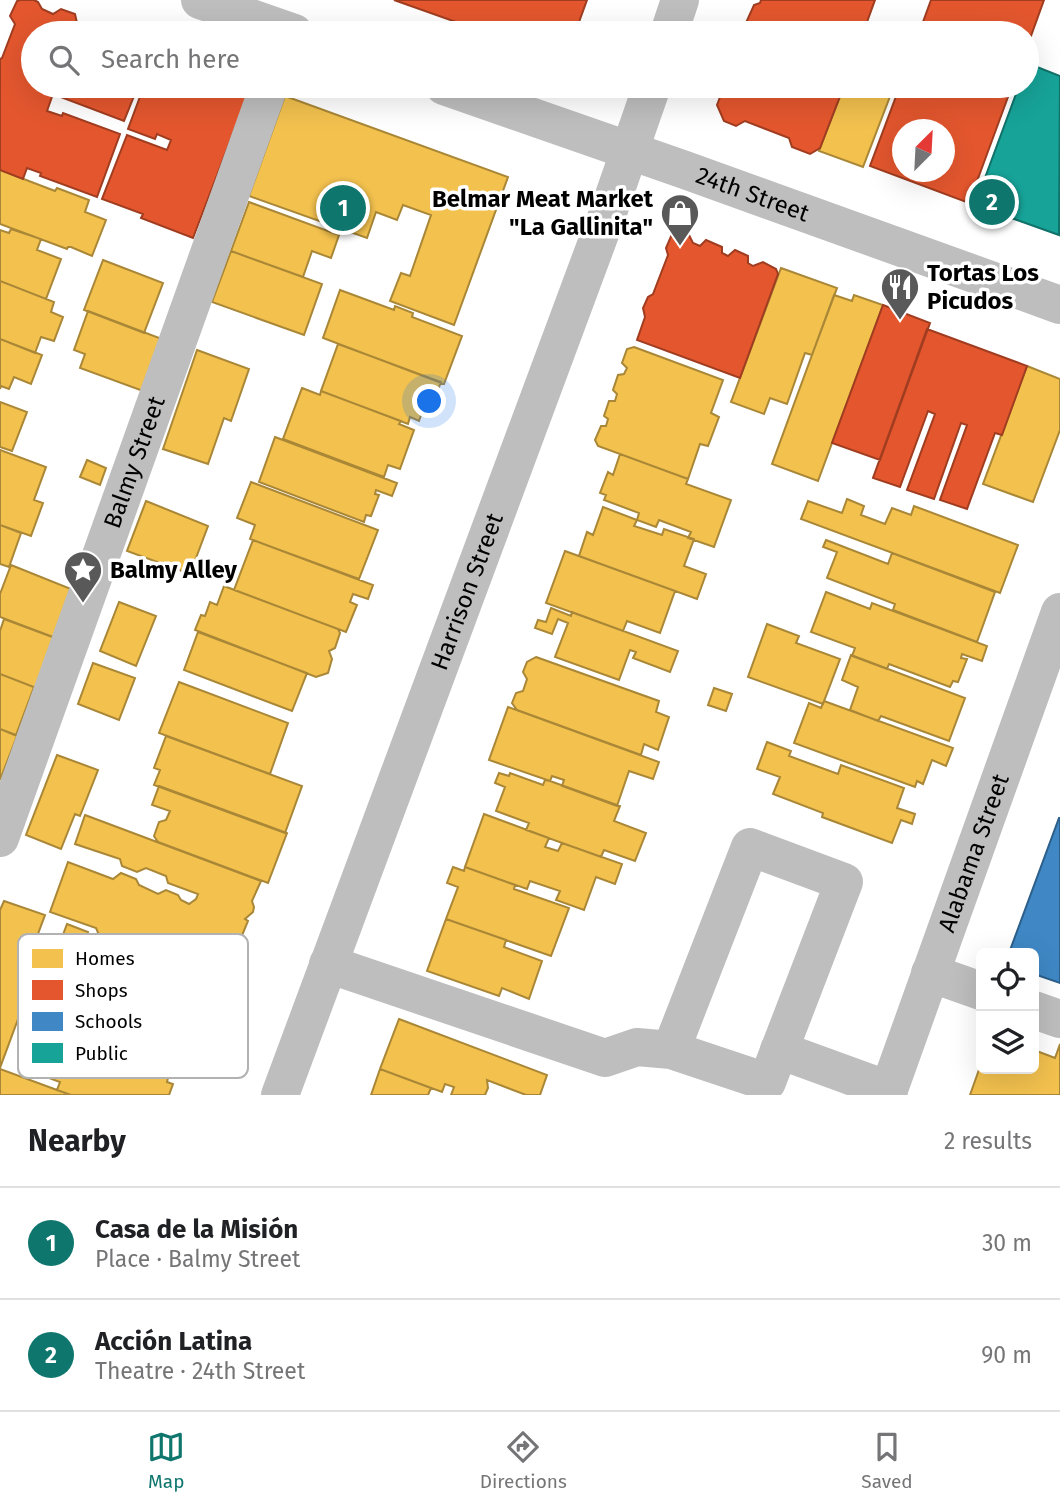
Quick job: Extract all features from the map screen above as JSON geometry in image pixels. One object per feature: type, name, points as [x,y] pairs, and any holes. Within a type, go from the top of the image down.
[{"type":"street","points":[[200,0],[257,21]]},
{"type":"street","points":[[673,21],[680,0]]},
{"type":"street","name":"Balmy Street","points":[[0,838],[265,98]]},
{"type":"street","name":"24th Street","points":[[479,98],[1060,305]]},
{"type":"street","name":"Harrison Street","points":[[280,1095],[648,98]]},
{"type":"street","name":"Alabama Street","points":[[888,1092],[1060,612]]},
{"type":"street","points":[[328,964],[605,1058],[637,1047],[671,1050],[767,1082],[844,882],[750,847],[671,1050]]},
{"type":"street","points":[[930,973],[976,989]]},
{"type":"street","points":[[1037,1011],[1060,1019]]},
{"type":"street","points":[[779,1050],[888,1092]]},
{"type":"building: Homes","points":[[284,98],[508,177],[454,325],[390,301],[401,273],[410,276],[431,215],[403,205],[397,220],[376,212],[367,238],[249,196]]},
{"type":"building: Homes","points":[[839,98],[889,98],[863,167],[819,151]]},
{"type":"building: Homes","points":[[0,170],[55,191],[57,188],[89,200],[85,212],[106,220],[92,256],[0,224]]},
{"type":"building: Homes","points":[[249,202],[339,235],[331,258],[312,251],[303,277],[231,251]]},
{"type":"building: Homes","points":[[11,229],[41,239],[37,250],[61,259],[46,299],[0,281],[0,230],[9,233]]},
{"type":"building: Homes","points":[[231,251],[322,284],[304,335],[212,302]]},
{"type":"building: Homes","points":[[103,260],[163,283],[144,333],[84,310]]},
{"type":"building: Homes","points":[[781,268],[837,288],[812,355],[805,353],[787,404],[770,398],[764,414],[731,402]]},
{"type":"building: Homes","points":[[0,281],[54,302],[51,312],[63,317],[54,341],[41,337],[35,353],[0,339]]},
{"type":"building: Homes","points":[[340,290],[394,310],[395,306],[413,313],[412,317],[462,336],[444,384],[323,338]]},
{"type":"building: Homes","points":[[834,295],[852,301],[854,295],[883,305],[818,481],[772,464]]},
{"type":"building: Homes","points":[[88,311],[162,339],[143,391],[80,368],[85,354],[74,350]]},
{"type":"building: Homes","points":[[0,339],[42,355],[31,384],[14,377],[9,389],[1,386],[0,389]]},
{"type":"building: Homes","points":[[338,344],[441,382],[436,395],[420,389],[419,393],[428,396],[419,421],[410,417],[408,424],[321,391]]},
{"type":"building: Homes","points":[[634,347],[723,380],[711,413],[719,417],[708,446],[700,444],[688,479],[598,446],[595,440],[601,426],[606,426],[608,419],[604,416],[609,401],[615,401],[617,394],[613,390],[618,375],[624,374],[627,368],[622,363],[627,349]]},
{"type":"building: Homes","points":[[197,350],[249,369],[231,421],[224,418],[208,464],[163,449]]},
{"type":"building: Homes","points":[[1027,366],[1060,379],[1060,430],[1033,502],[983,484]]},
{"type":"building: Homes","points":[[302,388],[320,395],[321,391],[401,421],[399,424],[414,430],[400,469],[388,465],[384,477],[283,439]]},
{"type":"building: Homes","points":[[0,402],[27,412],[12,451],[0,447]]},
{"type":"building: Homes","points":[[275,437],[397,483],[392,496],[376,490],[375,494],[379,495],[371,516],[366,515],[364,522],[259,482]]},
{"type":"building: Homes","points":[[0,450],[46,467],[34,500],[43,503],[31,536],[0,525]]},
{"type":"building: Homes","points":[[620,454],[688,479],[686,484],[731,500],[714,547],[688,538],[691,532],[659,520],[656,527],[637,520],[639,513],[604,500],[606,495],[600,493],[608,472],[613,475]]},
{"type":"building: Homes","points":[[87,460],[106,468],[100,485],[80,477]]},
{"type":"building: Homes","points":[[251,482],[378,530],[359,579],[250,539],[255,525],[237,518]]},
{"type":"building: Homes","points":[[847,499],[864,506],[861,515],[885,524],[892,508],[911,515],[914,506],[1018,545],[1000,593],[801,519],[808,501],[842,513]]},
{"type":"building: Homes","points":[[146,501],[208,526],[190,574],[127,551]]},
{"type":"building: Homes","points":[[603,507],[637,520],[634,526],[662,535],[664,529],[694,539],[684,566],[706,574],[697,599],[579,556],[587,532],[593,535]]},
{"type":"building: Homes","points":[[0,525],[21,533],[9,567],[0,564]]},
{"type":"building: Homes","points":[[253,540],[373,585],[368,599],[353,594],[350,602],[357,605],[346,632],[234,590]]},
{"type":"building: Homes","points":[[826,540],[888,564],[892,553],[995,592],[977,642],[893,610],[895,604],[827,578],[837,552],[823,547]]},
{"type":"building: Homes","points":[[565,551],[675,591],[660,633],[627,621],[623,631],[546,603]]},
{"type":"building: Homes","points":[[11,565],[71,589],[53,637],[0,617],[0,594]]},
{"type":"building: Homes","points":[[224,586],[338,629],[340,633],[335,648],[329,651],[332,659],[328,673],[316,677],[195,630],[201,615],[205,616],[210,602],[217,605]]},
{"type":"building: Homes","points":[[826,592],[870,609],[872,603],[987,646],[982,661],[962,654],[961,658],[967,659],[958,682],[953,681],[950,687],[889,664],[887,669],[852,656],[855,648],[811,632]]},
{"type":"building: Homes","points":[[119,602],[156,616],[136,666],[100,651]]},
{"type":"building: Homes","points":[[551,608],[571,616],[572,612],[678,651],[670,672],[633,658],[636,652],[630,650],[619,680],[555,657],[568,623],[558,619],[552,634],[535,628],[538,620],[546,622]]},
{"type":"building: Homes","points":[[4,619],[55,638],[36,688],[0,674],[0,631]]},
{"type":"building: Homes","points":[[767,624],[799,636],[796,643],[840,659],[823,704],[748,677]]},
{"type":"building: Homes","points":[[198,632],[307,673],[292,711],[184,670]]},
{"type":"building: Homes","points":[[851,655],[965,698],[949,741],[881,716],[878,721],[850,710],[858,687],[842,680]]},
{"type":"building: Homes","points":[[536,657],[659,701],[656,712],[669,717],[658,750],[644,744],[641,755],[517,710],[512,703],[516,693],[523,691],[527,679],[523,672],[527,662]]},
{"type":"building: Homes","points":[[93,663],[135,678],[119,720],[78,704]]},
{"type":"building: Homes","points":[[0,674],[34,687],[16,735],[0,729]]},
{"type":"building: Homes","points":[[179,682],[288,723],[270,774],[159,733]]},
{"type":"building: Homes","points":[[714,688],[732,694],[726,711],[708,705]]},
{"type":"building: Homes","points":[[824,701],[953,748],[946,766],[932,760],[923,784],[917,781],[915,787],[794,743],[809,703],[821,708]]},
{"type":"building: Homes","points":[[508,707],[659,762],[653,779],[629,771],[617,806],[562,786],[564,780],[552,776],[550,781],[489,760]]},
{"type":"building: Homes","points":[[0,729],[17,736],[0,780]]},
{"type":"building: Homes","points":[[166,736],[302,786],[285,833],[154,785],[160,770],[154,768]]},
{"type":"building: Homes","points":[[767,742],[791,751],[789,756],[838,774],[841,765],[904,788],[897,808],[915,814],[912,824],[901,820],[892,843],[822,817],[823,813],[773,794],[780,777],[757,769]]},
{"type":"building: Homes","points":[[57,755],[98,770],[80,816],[75,814],[61,849],[26,835]]},
{"type":"building: Homes","points":[[499,773],[509,776],[510,773],[543,785],[545,780],[550,781],[620,806],[614,821],[646,833],[635,861],[604,850],[601,857],[526,830],[529,823],[496,811],[505,787],[495,783]]},
{"type":"building: Homes","points":[[159,786],[287,833],[268,883],[158,842],[154,836],[159,822],[166,820],[170,811],[152,805]]},
{"type":"building: Homes","points":[[484,814],[549,838],[545,847],[558,851],[562,843],[622,864],[615,884],[596,877],[584,910],[556,900],[560,891],[530,881],[527,889],[465,867]]},
{"type":"building: Homes","points":[[85,815],[261,881],[252,901],[253,912],[245,919],[248,921],[243,934],[99,934],[96,928],[50,912],[68,862],[113,879],[121,873],[136,879],[139,885],[158,894],[166,890],[189,904],[198,894],[168,883],[166,876],[146,868],[137,872],[122,866],[120,859],[75,844]]},
{"type":"building: Homes","points":[[453,867],[464,871],[465,867],[515,885],[514,889],[569,908],[551,956],[446,919],[458,887],[447,883]]},
{"type":"building: Homes","points":[[4,901],[45,915],[38,934],[18,934],[18,1019],[0,1068],[0,910]]},
{"type":"building: Homes","points":[[446,919],[506,940],[504,947],[542,961],[529,999],[502,988],[499,996],[427,971]]},
{"type":"building: Homes","points":[[67,924],[88,932],[87,934],[63,934]]},
{"type":"building: Homes","points":[[399,1019],[547,1075],[540,1095],[526,1095],[487,1080],[485,1095],[451,1095],[454,1087],[445,1084],[442,1092],[380,1069]]},
{"type":"building: Homes","points":[[1060,1044],[1060,1095],[970,1095],[977,1074],[1039,1074],[1039,1052],[1055,1058]]},
{"type":"building: Homes","points":[[0,1069],[18,1076],[18,1078],[71,1095],[0,1095]]},
{"type":"building: Homes","points":[[380,1069],[431,1088],[428,1095],[371,1095]]},
{"type":"building: Homes","points":[[49,1078],[168,1078],[167,1082],[173,1084],[169,1095],[71,1095],[57,1090],[60,1082]]},
{"type":"building: Shops","points":[[34,0],[42,9],[53,14],[61,9],[75,14],[77,21],[21,21],[21,98],[52,98],[47,111],[62,116],[63,113],[120,134],[97,197],[40,176],[41,173],[27,168],[23,179],[0,170],[0,59],[15,24],[10,16],[17,1]]},
{"type":"building: Shops","points":[[394,0],[587,0],[579,21],[453,21]]},
{"type":"building: Shops","points":[[761,0],[875,0],[867,21],[747,21],[754,5]]},
{"type":"building: Shops","points":[[931,0],[1044,0],[1036,21],[923,21]]},
{"type":"building: Shops","points":[[64,98],[133,98],[124,121]]},
{"type":"building: Shops","points":[[140,98],[246,98],[193,238],[141,218],[143,214],[102,199],[127,135],[167,150],[171,140],[157,134],[155,139],[128,129]]},
{"type":"building: Shops","points":[[720,98],[839,98],[820,148],[810,154],[792,147],[789,138],[745,121],[736,126],[724,121],[717,105]]},
{"type":"building: Shops","points":[[895,98],[1008,98],[969,203],[913,182],[955,182],[955,119],[892,119],[892,174],[870,166]]},
{"type":"building: Shops","points":[[679,231],[689,235],[693,243],[700,246],[706,240],[722,247],[722,253],[728,256],[735,250],[748,256],[748,263],[753,266],[763,262],[776,269],[778,274],[740,378],[637,340],[645,317],[643,308],[648,297],[653,294],[668,255],[666,248],[672,234]]},
{"type":"building: Shops","points":[[883,305],[930,323],[880,460],[832,443]]},
{"type":"building: Shops","points":[[927,329],[1027,366],[1002,435],[995,433],[967,509],[940,500],[967,425],[961,423],[934,499],[907,490],[935,414],[928,411],[900,487],[873,478]]},
{"type":"building: Schools","points":[[1060,818],[1060,983],[1039,976],[1039,948],[1011,948]]},
{"type":"building: Public","points":[[1039,68],[1060,76],[1059,235],[975,205],[1015,98],[1039,98]]},
{"type":"place","name":"Acción Latina","points":[[992,202]]},
{"type":"place","name":"Casa de la Misión","points":[[343,208]]},
{"type":"place","name":"Belmar Meat Market \"La Gallinita\"","points":[[680,247]]},
{"type":"place","name":"Tortas Los Picudos","points":[[900,321]]},
{"type":"place","name":"Balmy Alley","points":[[83,604]]}]
